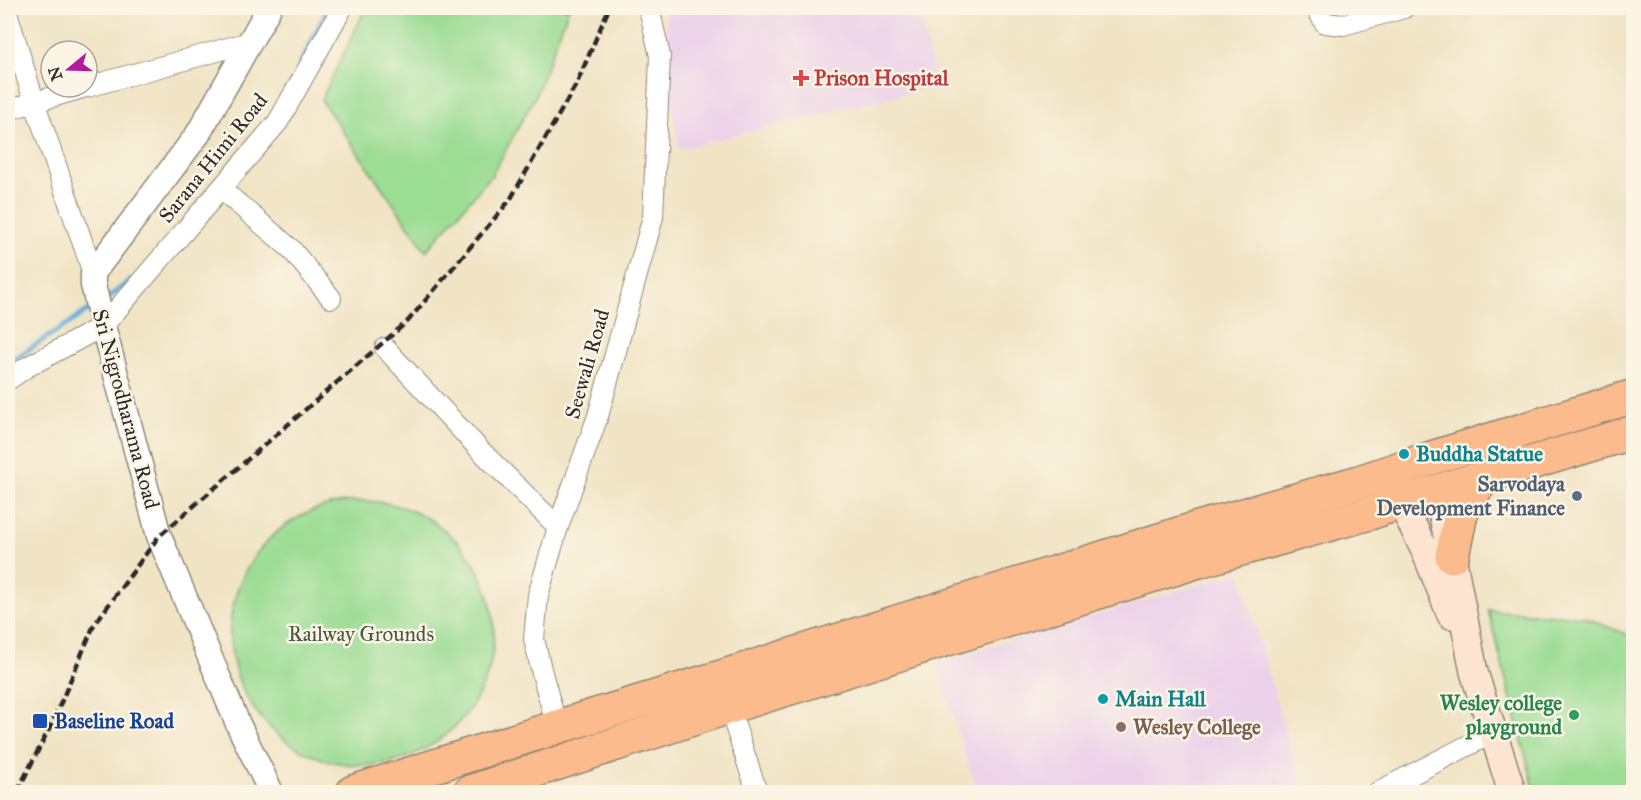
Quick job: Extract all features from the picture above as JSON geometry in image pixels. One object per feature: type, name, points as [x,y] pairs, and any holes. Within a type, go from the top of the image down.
[{"type":"highway","points":[[353,792],[1198,528],[1359,482],[1634,396]]},
{"type":"highway","points":[[470,792],[729,706],[1202,560],[1370,513],[1634,432]]},
{"type":"highway","points":[[1452,556],[1461,514],[1470,496],[1485,477]]},
{"type":"main road","points":[[1437,491],[1474,672]]},
{"type":"main road","points":[[1401,502],[1426,553],[1474,672],[1512,792]]},
{"type":"street","points":[[93,279],[198,134],[269,8]]},
{"type":"street","name":"Sarana Himi Road","points":[[102,321],[278,122],[342,8]]},
{"type":"street","name":"Seewali Road","points":[[557,727],[534,639],[538,595],[558,527],[598,416],[654,217],[660,56],[649,8]]},
{"type":"street","points":[[1316,8],[1325,23],[1343,25],[1404,8]]},
{"type":"street","name":"Sri Nigrodharama Road","points":[[8,16],[93,279],[159,536],[238,724],[272,792]]},
{"type":"street","points":[[99,83],[250,42]]},
{"type":"street","points":[[8,110],[41,99]]},
{"type":"street","points":[[221,189],[291,249],[331,298]]},
{"type":"street","points":[[8,380],[102,321]]},
{"type":"street","points":[[385,348],[480,450],[558,527]]},
{"type":"street","points":[[1428,459],[1437,491]]},
{"type":"street","points":[[1392,470],[1401,502]]},
{"type":"street","points":[[729,706],[758,792]]},
{"type":"street","points":[[1378,792],[1492,733]]},
{"type":"shaded area","name":"Prison Hospital","points":[[666,8],[919,8],[936,86],[679,149],[666,70]]},
{"type":"shaded area","name":"Wesley College","points":[[1240,573],[1303,792],[977,792],[936,662]]},
{"type":"green space","points":[[366,8],[569,8],[536,95],[492,175],[426,251],[321,100]]},
{"type":"green space","name":"Railway Grounds","points":[[349,501],[375,501],[400,506],[424,516],[456,539],[472,559],[484,582],[492,607],[494,633],[492,659],[484,684],[472,707],[456,727],[436,743],[400,760],[375,765],[349,765],[324,760],[300,750],[268,727],[252,707],[235,671],[230,646],[230,620],[235,595],[245,571],[268,539],[288,523],[324,506]]},
{"type":"green space","name":"Wesley college playground","points":[[1488,610],[1584,617],[1633,637],[1633,792],[1535,792]]},
{"type":"waterway","points":[[300,64],[328,8]]},
{"type":"waterway","points":[[105,300],[131,280]]},
{"type":"waterway","points":[[8,363],[92,308]]},
{"type":"railway","points":[[17,792],[53,721],[94,625],[159,536],[408,321],[510,200],[577,83],[609,8]]},
{"type":"place","name":"Prison Hospital","points":[[801,78]]},
{"type":"place","name":"Buddha Statue","points":[[1404,454]]},
{"type":"place","name":"Sarvodaya Development Finance","points":[[1577,496]]},
{"type":"place","name":"Main Hall","points":[[1103,699]]},
{"type":"place","name":"Wesley college playground","points":[[1574,715]]},
{"type":"place","name":"Baseline Road","points":[[40,721]]},
{"type":"place","name":"Wesley College","points":[[1121,727]]}]
